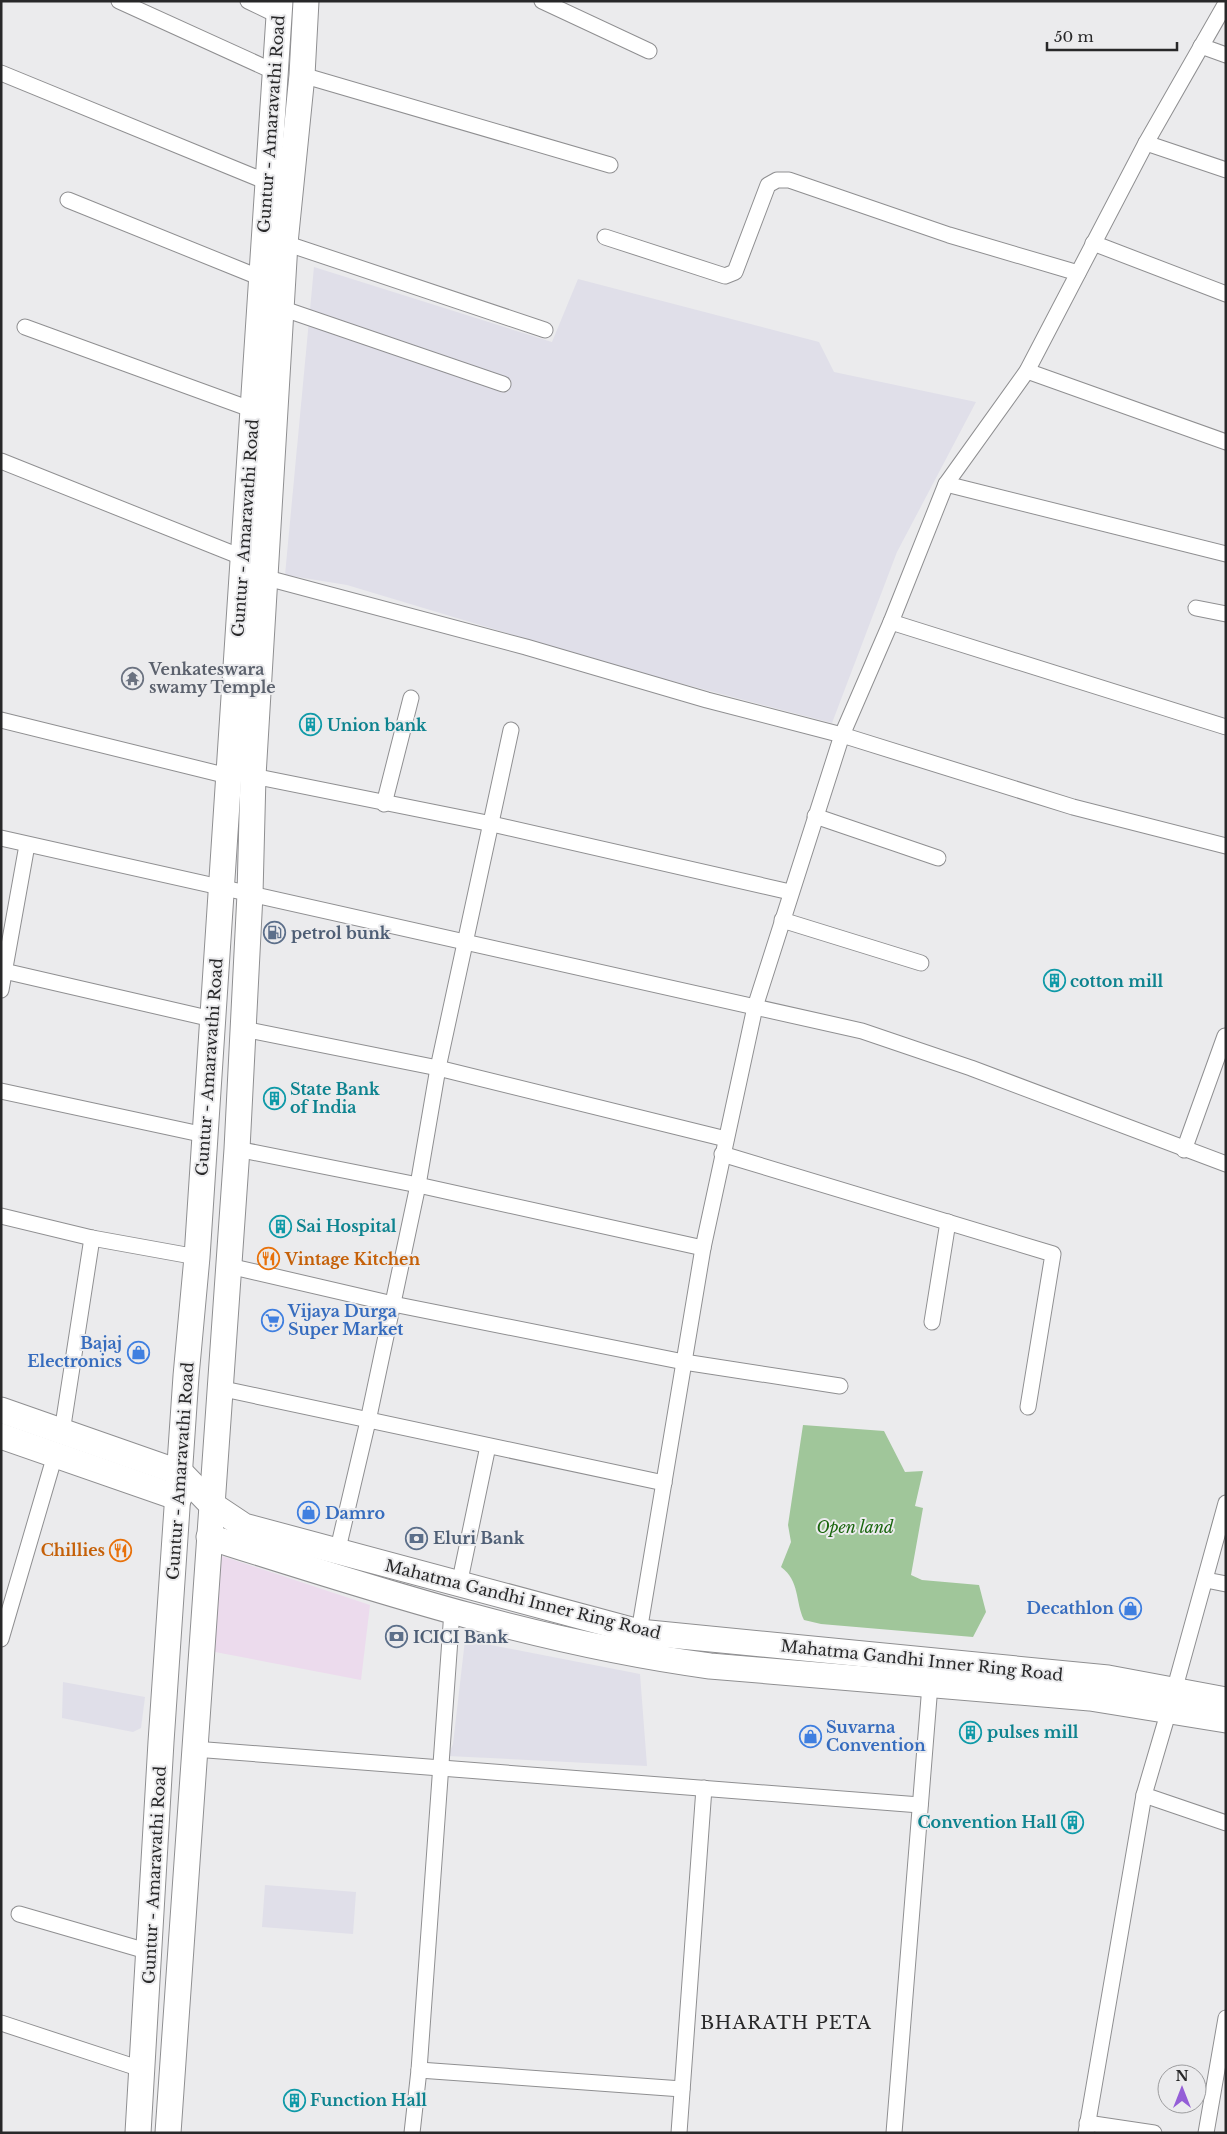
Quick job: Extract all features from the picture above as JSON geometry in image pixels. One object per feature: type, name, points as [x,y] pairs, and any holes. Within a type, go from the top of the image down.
[{"type":"main road","name":"Guntur - Amaravathi Road","points":[[168,2133],[237,1149],[250,894],[253,776],[285,243],[302,74],[306,1]]},
{"type":"main road","name":"Guntur - Amaravathi Road","points":[[138,2133],[161,1752],[197,1257],[220,888],[280,9]]},
{"type":"main road","points":[[200,1212],[232,1214]]},
{"type":"main road","name":"Mahatma Gandhi Inner Ring Road","points":[[1,1410],[58,1443],[179,1498]]},
{"type":"main road","name":"Mahatma Gandhi Inner Ring Road","points":[[1,1436],[58,1443],[181,1473],[211,1504],[244,1526],[337,1553],[639,1632],[1108,1678],[1226,1720]]},
{"type":"main road","name":"Mahatma Gandhi Inner Ring Road","points":[[209,1537],[452,1611],[610,1651],[651,1658],[710,1666],[1090,1698],[1226,1700]]},
{"type":"main road","points":[[153,1904],[183,1906]]},
{"type":"street","points":[[119,1],[275,72]]},
{"type":"street","points":[[248,1],[280,9]]},
{"type":"street","points":[[542,1],[649,51]]},
{"type":"street","points":[[639,1632],[703,1248],[755,1007],[790,892],[842,735],[891,622],[946,484],[1028,371],[1146,144],[1226,4]]},
{"type":"street","points":[[1201,46],[1226,55]]},
{"type":"street","points":[[1,73],[267,182]]},
{"type":"street","points":[[302,74],[610,165]]},
{"type":"street","points":[[1146,144],[1226,170]]},
{"type":"street","points":[[605,237],[726,276],[736,272],[768,185],[777,180],[789,180],[949,235],[1078,273]]},
{"type":"street","points":[[68,200],[261,278]]},
{"type":"street","points":[[285,243],[545,330]]},
{"type":"street","points":[[1093,243],[1226,294]]},
{"type":"street","points":[[281,308],[503,384]]},
{"type":"street","points":[[25,327],[253,410]]},
{"type":"street","points":[[1028,371],[1226,442]]},
{"type":"street","points":[[2,462],[244,558]]},
{"type":"street","points":[[946,484],[1226,554]]},
{"type":"street","points":[[266,578],[526,647],[707,700],[842,735],[1073,807],[1226,846]]},
{"type":"street","points":[[1196,608],[1226,614]]},
{"type":"street","points":[[891,622],[1226,727]]},
{"type":"street","points":[[384,804],[411,698]]},
{"type":"street","points":[[1,720],[228,776]]},
{"type":"street","points":[[337,1553],[393,1304],[418,1185],[438,1068],[511,730]]},
{"type":"street","points":[[253,776],[384,804],[492,824],[790,892]]},
{"type":"street","points":[[815,816],[938,858]]},
{"type":"street","points":[[1,838],[466,941],[872,1034],[971,1068],[1184,1150],[1226,1164]]},
{"type":"street","points":[[1,990],[27,845]]},
{"type":"street","points":[[782,920],[921,962]]},
{"type":"street","points":[[4,970],[212,1019]]},
{"type":"street","points":[[243,1029],[438,1068],[726,1139]]},
{"type":"street","points":[[1184,1150],[1225,1036]]},
{"type":"street","points":[[1,1091],[205,1135]]},
{"type":"street","points":[[237,1149],[418,1185],[703,1248]]},
{"type":"street","points":[[722,1154],[1053,1254],[1028,1407]]},
{"type":"street","points":[[1,1216],[92,1238],[197,1257]]},
{"type":"street","points":[[932,1322],[948,1222]]},
{"type":"street","points":[[1,1639],[58,1443],[92,1238]]},
{"type":"street","points":[[228,1266],[393,1304],[684,1362],[840,1386]]},
{"type":"street","points":[[219,1388],[664,1483]]},
{"type":"street","points":[[459,1585],[488,1446]]},
{"type":"street","points":[[1154,2133],[1086,2128],[1144,1795],[1226,1505]]},
{"type":"street","points":[[1206,1580],[1226,1584]]},
{"type":"street","points":[[412,2133],[419,2070],[439,1768],[452,1611]]},
{"type":"street","points":[[894,2133],[930,1684]]},
{"type":"street","points":[[194,1748],[920,1805]]},
{"type":"street","points":[[679,2133],[704,1788]]},
{"type":"street","points":[[1144,1795],[1226,1823]]},
{"type":"street","points":[[20,1914],[150,1952]]},
{"type":"street","points":[[1206,2133],[1226,2018]]},
{"type":"street","points":[[1,2022],[141,2069]]},
{"type":"street","points":[[419,2070],[682,2089]]},
{"type":"shaded area","points":[[314,267],[552,342],[578,279],[819,342],[834,372],[976,402],[897,552],[832,723],[626,669],[347,585],[285,575]]},
{"type":"shaded area","points":[[222,1556],[370,1605],[361,1680],[210,1651]]},
{"type":"shaded area","points":[[465,1640],[640,1674],[647,1766],[448,1756],[453,1744]]},
{"type":"shaded area","points":[[63,1682],[145,1697],[141,1728],[133,1732],[62,1718]]},
{"type":"shaded area","points":[[265,1885],[356,1892],[353,1934],[262,1927]]},
{"type":"green space","name":"Open land","points":[[803,1425],[884,1431],[905,1472],[923,1471],[915,1506],[923,1508],[911,1575],[922,1580],[979,1585],[986,1612],[973,1637],[821,1624],[804,1620],[794,1585],[781,1567],[791,1542],[788,1525]]},
{"type":"place","name":"Venkateswara swamy Temple","points":[[133,678]]},
{"type":"place","name":"Union bank","points":[[311,725]]},
{"type":"place","name":"petrol bunk","points":[[275,933]]},
{"type":"place","name":"cotton mill","points":[[1054,981]]},
{"type":"place","name":"State Bank of India","points":[[274,1098]]},
{"type":"place","name":"Sai Hospital","points":[[280,1226]]},
{"type":"place","name":"Vintage Kitchen","points":[[269,1259]]},
{"type":"place","name":"Vijaya Durga Super Market","points":[[272,1320]]},
{"type":"place","name":"Bajaj Electronics","points":[[138,1352]]},
{"type":"place","name":"Damro","points":[[309,1513]]},
{"type":"place","name":"Eluri Bank","points":[[417,1538]]},
{"type":"place","name":"Chillies","points":[[121,1550]]},
{"type":"place","name":"Decathlon","points":[[1130,1608]]},
{"type":"place","name":"ICICI Bank","points":[[397,1637]]},
{"type":"place","name":"pulses mill","points":[[971,1732]]},
{"type":"place","name":"Suvarna Convention","points":[[810,1736]]},
{"type":"place","name":"Convention Hall","points":[[1073,1822]]},
{"type":"place","name":"Function Hall","points":[[294,2100]]},
{"type":"district","name":"BHARATH PETA","points":[[786,2023]]}]
